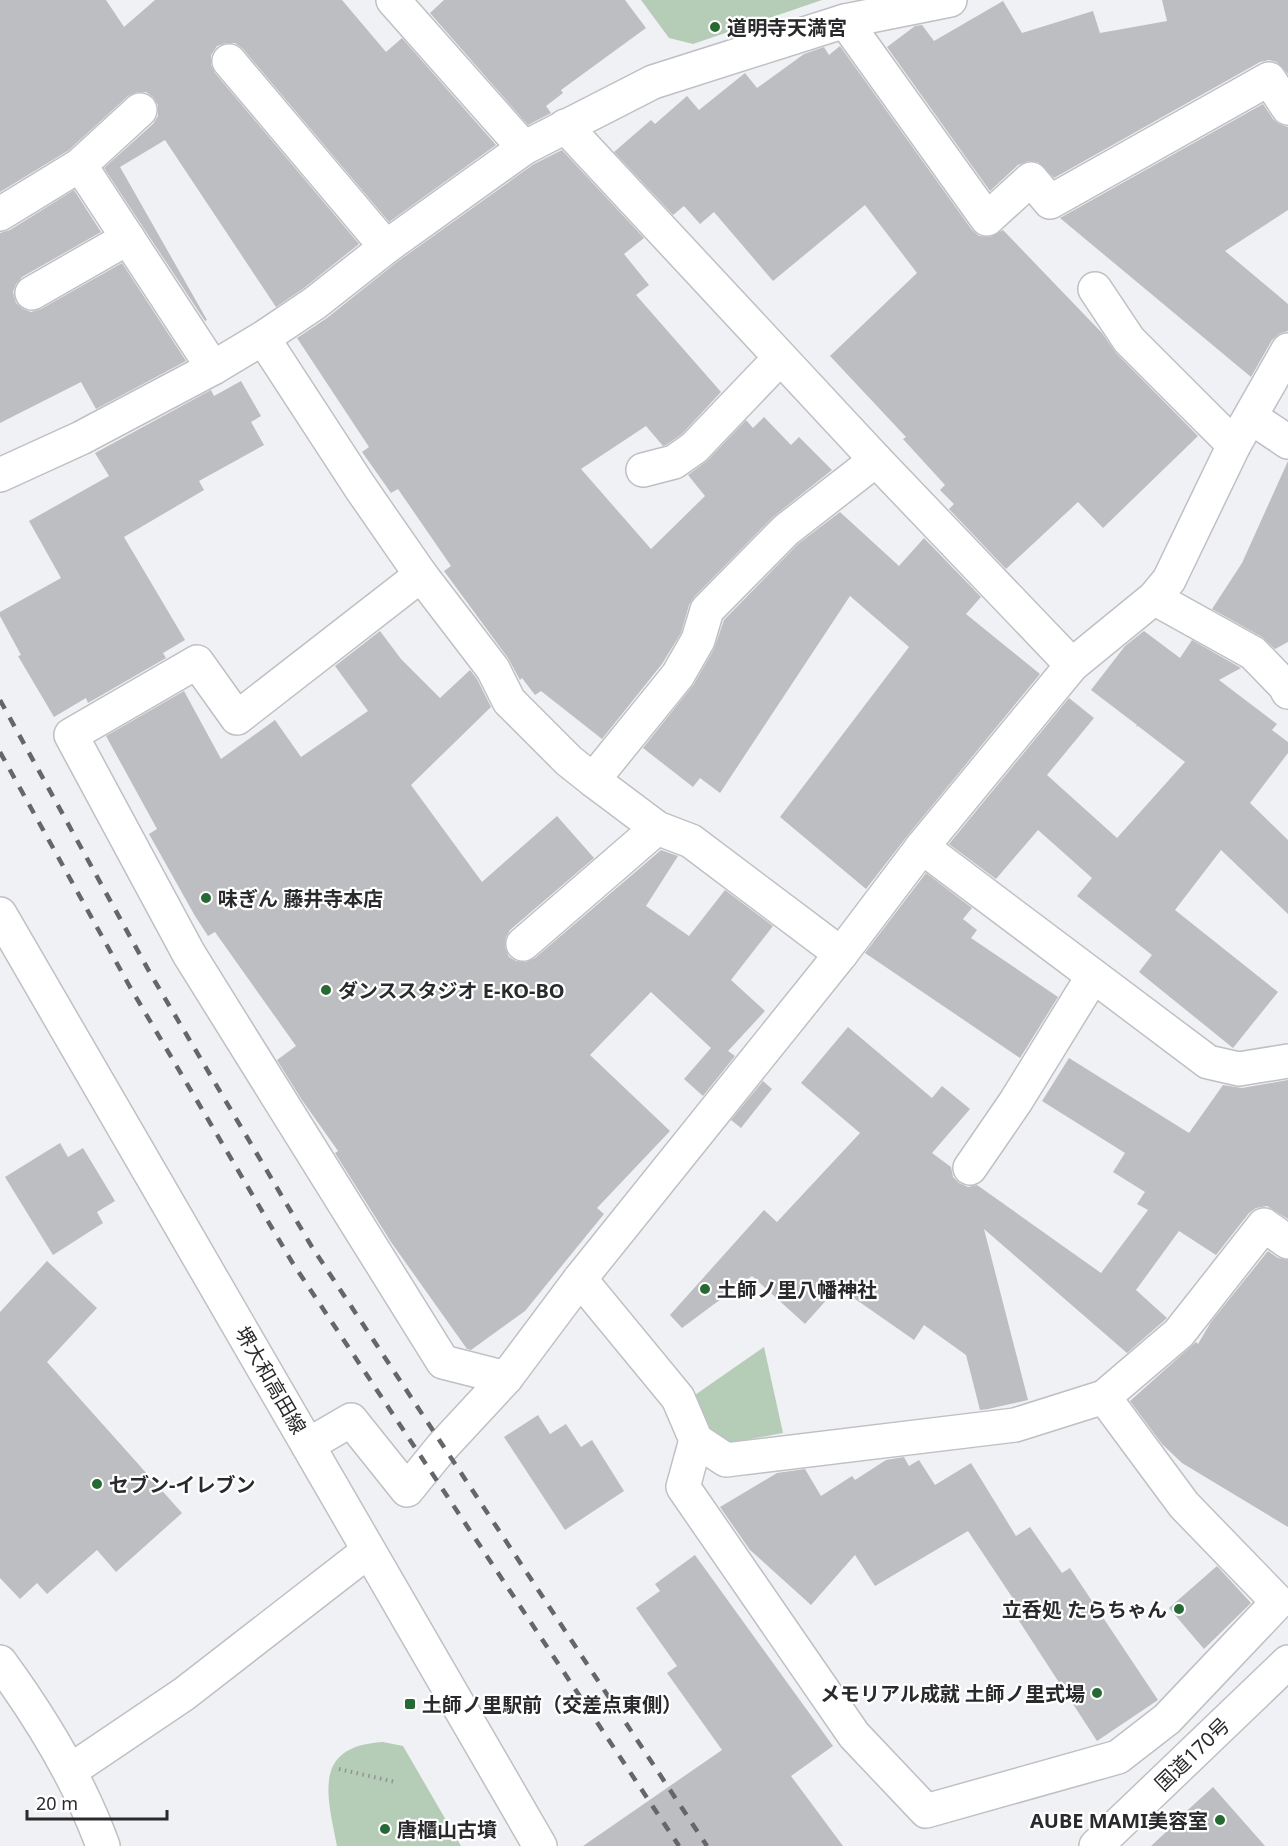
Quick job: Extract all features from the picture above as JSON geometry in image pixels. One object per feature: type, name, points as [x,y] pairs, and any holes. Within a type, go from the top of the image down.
[{"type":"main road","points":[[393,0],[524,148]]},
{"type":"main road","points":[[0,475],[81,438],[213,368],[263,338],[315,303],[386,247],[524,148],[653,82],[845,21],[950,0]]},
{"type":"main road","points":[[845,21],[987,219],[1031,178],[1050,202],[1269,79],[1288,108]]},
{"type":"main road","points":[[229,61],[386,247]]},
{"type":"main road","points":[[0,214],[80,165],[140,110]]},
{"type":"main road","points":[[565,126],[780,358],[1072,665]]},
{"type":"main road","points":[[80,165],[213,368]]},
{"type":"main road","points":[[32,293],[128,238]]},
{"type":"main road","points":[[1095,289],[1129,340],[1234,446]]},
{"type":"main road","points":[[263,338],[360,487],[421,575],[493,669],[509,701],[569,761],[593,780],[657,828],[691,841],[841,954]]},
{"type":"main road","points":[[308,1444],[351,1420],[406,1490],[506,1378],[580,1279],[841,954],[922,847],[1072,665],[1154,598],[1169,580],[1234,446],[1288,350]]},
{"type":"main road","points":[[643,470],[674,462],[694,448],[780,358]]},
{"type":"main road","points":[[1251,417],[1288,442]]},
{"type":"main road","points":[[593,780],[678,675],[698,640],[707,610],[786,530],[876,460]]},
{"type":"main road","points":[[421,575],[237,718],[197,662],[71,735],[189,954],[443,1362],[506,1378]]},
{"type":"main road","points":[[1154,598],[1253,653],[1288,692]]},
{"type":"main road","points":[[523,944],[657,828]]},
{"type":"main road","points":[[922,847],[1208,1062],[1239,1069],[1288,1061]]},
{"type":"main road","name":"堺大和高田線","points":[[0,914],[308,1444],[367,1552],[540,1846]]},
{"type":"main road","points":[[970,1168],[1016,1101],[1093,976]]},
{"type":"main road","points":[[580,1279],[678,1398],[696,1440],[726,1460],[1015,1425],[1104,1397],[1179,1333],[1264,1225],[1288,1242]]},
{"type":"main road","points":[[696,1440],[684,1487],[854,1735],[926,1811],[1118,1757],[1167,1719],[1285,1598],[1184,1505],[1104,1397]]},
{"type":"main road","points":[[70,1771],[184,1694],[367,1552]]},
{"type":"main road","points":[[0,1662],[15,1682],[70,1771],[103,1846]]},
{"type":"main road","name":"国道170号","points":[[1096,1846],[1288,1662]]},
{"type":"path","points":[[339,1769],[395,1782]]},
{"type":"green space","name":"道明寺天満宮","points":[[641,0],[822,0],[693,44],[669,38]]},
{"type":"green space","points":[[764,1347],[783,1433],[729,1443],[698,1430],[692,1397]]},
{"type":"green space","points":[[383,1742],[403,1746],[461,1846],[337,1846],[328,1792],[330,1776],[335,1763],[344,1753],[360,1746]]},
{"type":"building","points":[[0,0],[106,0],[124,27],[155,0],[342,0],[386,52],[402,38],[496,145],[389,222],[243,49],[235,43],[217,46],[211,55],[211,65],[215,73],[359,244],[276,307],[165,140],[120,167],[207,320],[205,321],[104,168],[153,124],[158,116],[158,105],[146,92],[137,92],[128,96],[69,150],[0,192]]},
{"type":"building","points":[[444,0],[625,0],[646,28],[561,90],[563,93],[546,106],[551,113],[528,125],[430,13]]},
{"type":"building","points":[[1162,0],[1288,0],[1288,74],[1277,62],[1269,60],[1260,62],[1054,178],[1038,162],[1028,161],[1018,165],[990,191],[887,47],[915,26],[922,25],[934,41],[1003,1],[1022,33],[1093,11],[1100,33],[1167,21]]},
{"type":"building","points":[[840,46],[972,230],[979,236],[990,237],[1003,230],[1102,333],[1116,353],[1198,436],[1103,528],[1078,502],[1006,569],[949,509],[954,504],[940,490],[945,485],[903,439],[906,437],[830,356],[917,273],[865,205],[773,281],[714,212],[700,224],[684,206],[673,215],[614,152],[651,120],[655,124],[687,96],[699,110],[745,73],[757,88],[804,54],[824,47],[829,55]]},
{"type":"building","points":[[1263,104],[1273,119],[1288,127],[1288,210],[1225,251],[1288,304],[1288,331],[1272,340],[1251,377],[1060,218]]},
{"type":"building","points":[[562,150],[644,238],[624,254],[649,285],[636,295],[721,392],[682,434],[666,445],[663,446],[646,426],[581,469],[651,549],[705,496],[688,475],[707,461],[746,420],[753,428],[764,417],[791,445],[799,437],[832,470],[773,517],[694,597],[689,605],[681,633],[662,664],[602,739],[541,691],[535,695],[522,678],[520,680],[508,658],[444,571],[451,566],[398,489],[391,493],[362,452],[369,447],[297,338],[327,318],[397,262],[534,164]]},
{"type":"building","points":[[74,190],[101,232],[22,277],[13,292],[16,303],[31,312],[41,309],[122,263],[186,361],[96,409],[81,382],[0,423],[0,233],[10,230]]},
{"type":"building","points":[[241,381],[261,416],[251,422],[264,445],[199,481],[204,490],[124,537],[185,640],[163,653],[166,658],[88,703],[86,698],[54,717],[18,656],[21,655],[0,616],[0,612],[61,578],[29,521],[109,476],[95,453],[211,390],[214,396]]},
{"type":"building","points":[[1288,461],[1288,642],[1275,649],[1262,637],[1212,609],[1242,563]]},
{"type":"building","points":[[840,512],[899,566],[924,538],[981,597],[966,614],[1040,674],[866,889],[780,817],[909,647],[850,596],[720,793],[700,778],[693,787],[643,748],[694,684],[714,649],[724,620],[798,544]]},
{"type":"building","points":[[380,631],[401,659],[440,698],[470,670],[491,707],[411,785],[482,882],[557,816],[594,858],[510,930],[506,937],[505,947],[509,957],[516,961],[526,962],[535,958],[661,850],[678,856],[646,906],[689,936],[725,890],[773,926],[731,980],[765,1011],[728,1051],[735,1056],[703,1096],[684,1079],[711,1048],[651,992],[590,1055],[670,1131],[597,1208],[604,1214],[525,1311],[471,1350],[467,1349],[391,1242],[335,1153],[338,1151],[277,1060],[296,1046],[215,932],[208,936],[195,916],[149,834],[157,829],[106,736],[184,691],[221,759],[275,720],[301,757],[368,711],[335,666]]},
{"type":"building","points":[[1144,631],[1180,658],[1192,640],[1241,668],[1219,680],[1277,724],[1272,730],[1288,742],[1288,753],[1250,803],[1288,840],[1288,914],[1221,850],[1175,910],[1278,992],[1233,1048],[1139,972],[1152,955],[1077,896],[1092,878],[1038,830],[996,879],[949,844],[1069,698],[1094,718],[1047,775],[1117,838],[1185,762],[1138,726],[1136,727],[1137,725],[1091,690],[1125,646]]},
{"type":"building","points":[[926,873],[972,908],[963,919],[977,930],[971,938],[1058,997],[1020,1058],[865,953]]},
{"type":"building","points":[[848,1027],[932,1098],[942,1086],[970,1109],[932,1153],[951,1167],[953,1177],[959,1183],[968,1187],[977,1185],[1101,1273],[1148,1210],[1137,1204],[1145,1192],[1113,1172],[1125,1153],[1042,1101],[1069,1058],[1189,1133],[1223,1085],[1242,1088],[1288,1080],[1288,1219],[1267,1206],[1256,1208],[1249,1213],[1216,1255],[1179,1231],[1136,1290],[1167,1318],[1127,1353],[984,1229],[1028,1400],[988,1409],[980,1410],[966,1355],[924,1325],[914,1340],[838,1287],[805,1324],[752,1276],[682,1328],[670,1315],[764,1210],[777,1222],[860,1133],[801,1083]]},
{"type":"building","points":[[763,1081],[772,1089],[741,1128],[731,1120]]},
{"type":"building","points":[[60,1143],[68,1157],[83,1148],[115,1201],[97,1212],[103,1223],[53,1255],[5,1177]]},
{"type":"building","points":[[1268,1251],[1278,1258],[1288,1260],[1288,1527],[1182,1463],[1162,1444],[1130,1401],[1196,1342],[1198,1344],[1211,1322]]},
{"type":"building","points":[[47,1261],[97,1308],[47,1362],[182,1513],[116,1572],[97,1550],[47,1594],[37,1583],[20,1599],[0,1578],[0,1312]]},
{"type":"building","points":[[538,1415],[550,1434],[566,1424],[581,1447],[592,1440],[624,1491],[565,1530],[504,1437]]},
{"type":"building","points":[[904,1457],[909,1466],[919,1460],[935,1485],[971,1463],[1016,1536],[1030,1527],[1062,1573],[1070,1568],[1158,1700],[1097,1741],[1010,1607],[1016,1603],[968,1531],[875,1586],[855,1555],[811,1605],[750,1550],[720,1507],[777,1473],[805,1469],[821,1496],[852,1476],[855,1480],[886,1460]]},
{"type":"building","points":[[695,1555],[833,1746],[791,1776],[843,1846],[583,1846],[722,1750],[667,1673],[677,1666],[636,1608],[660,1591],[655,1584]]},
{"type":"building","points":[[1217,1566],[1251,1603],[1204,1649],[1169,1608]]},
{"type":"building","points":[[1213,1787],[1265,1846],[1151,1846],[1178,1819]]},
{"type":"railway","points":[[0,700],[150,973],[312,1247],[707,1846]]},
{"type":"railway","points":[[0,752],[130,987],[292,1262],[679,1846]]},
{"type":"place","name":"道明寺天満宮","points":[[715,27]]},
{"type":"place","name":"味ぎん 藤井寺本店","points":[[206,898]]},
{"type":"place","name":"ダンススタジオ E-KO-BO","points":[[326,990]]},
{"type":"place","name":"土師ノ里八幡神社","points":[[705,1289]]},
{"type":"place","name":"セブン-イレブン","points":[[97,1484]]},
{"type":"place","name":"立呑処 たらちゃん","points":[[1179,1609]]},
{"type":"place","name":"メモリアル成就 土師ノ里式場","points":[[1097,1693]]},
{"type":"place","name":"土師ノ里駅前（交差点東側）","points":[[410,1704]]},
{"type":"place","name":"AUBE MAMI美容室","points":[[1220,1820]]},
{"type":"place","name":"唐櫃山古墳","points":[[385,1829]]}]
